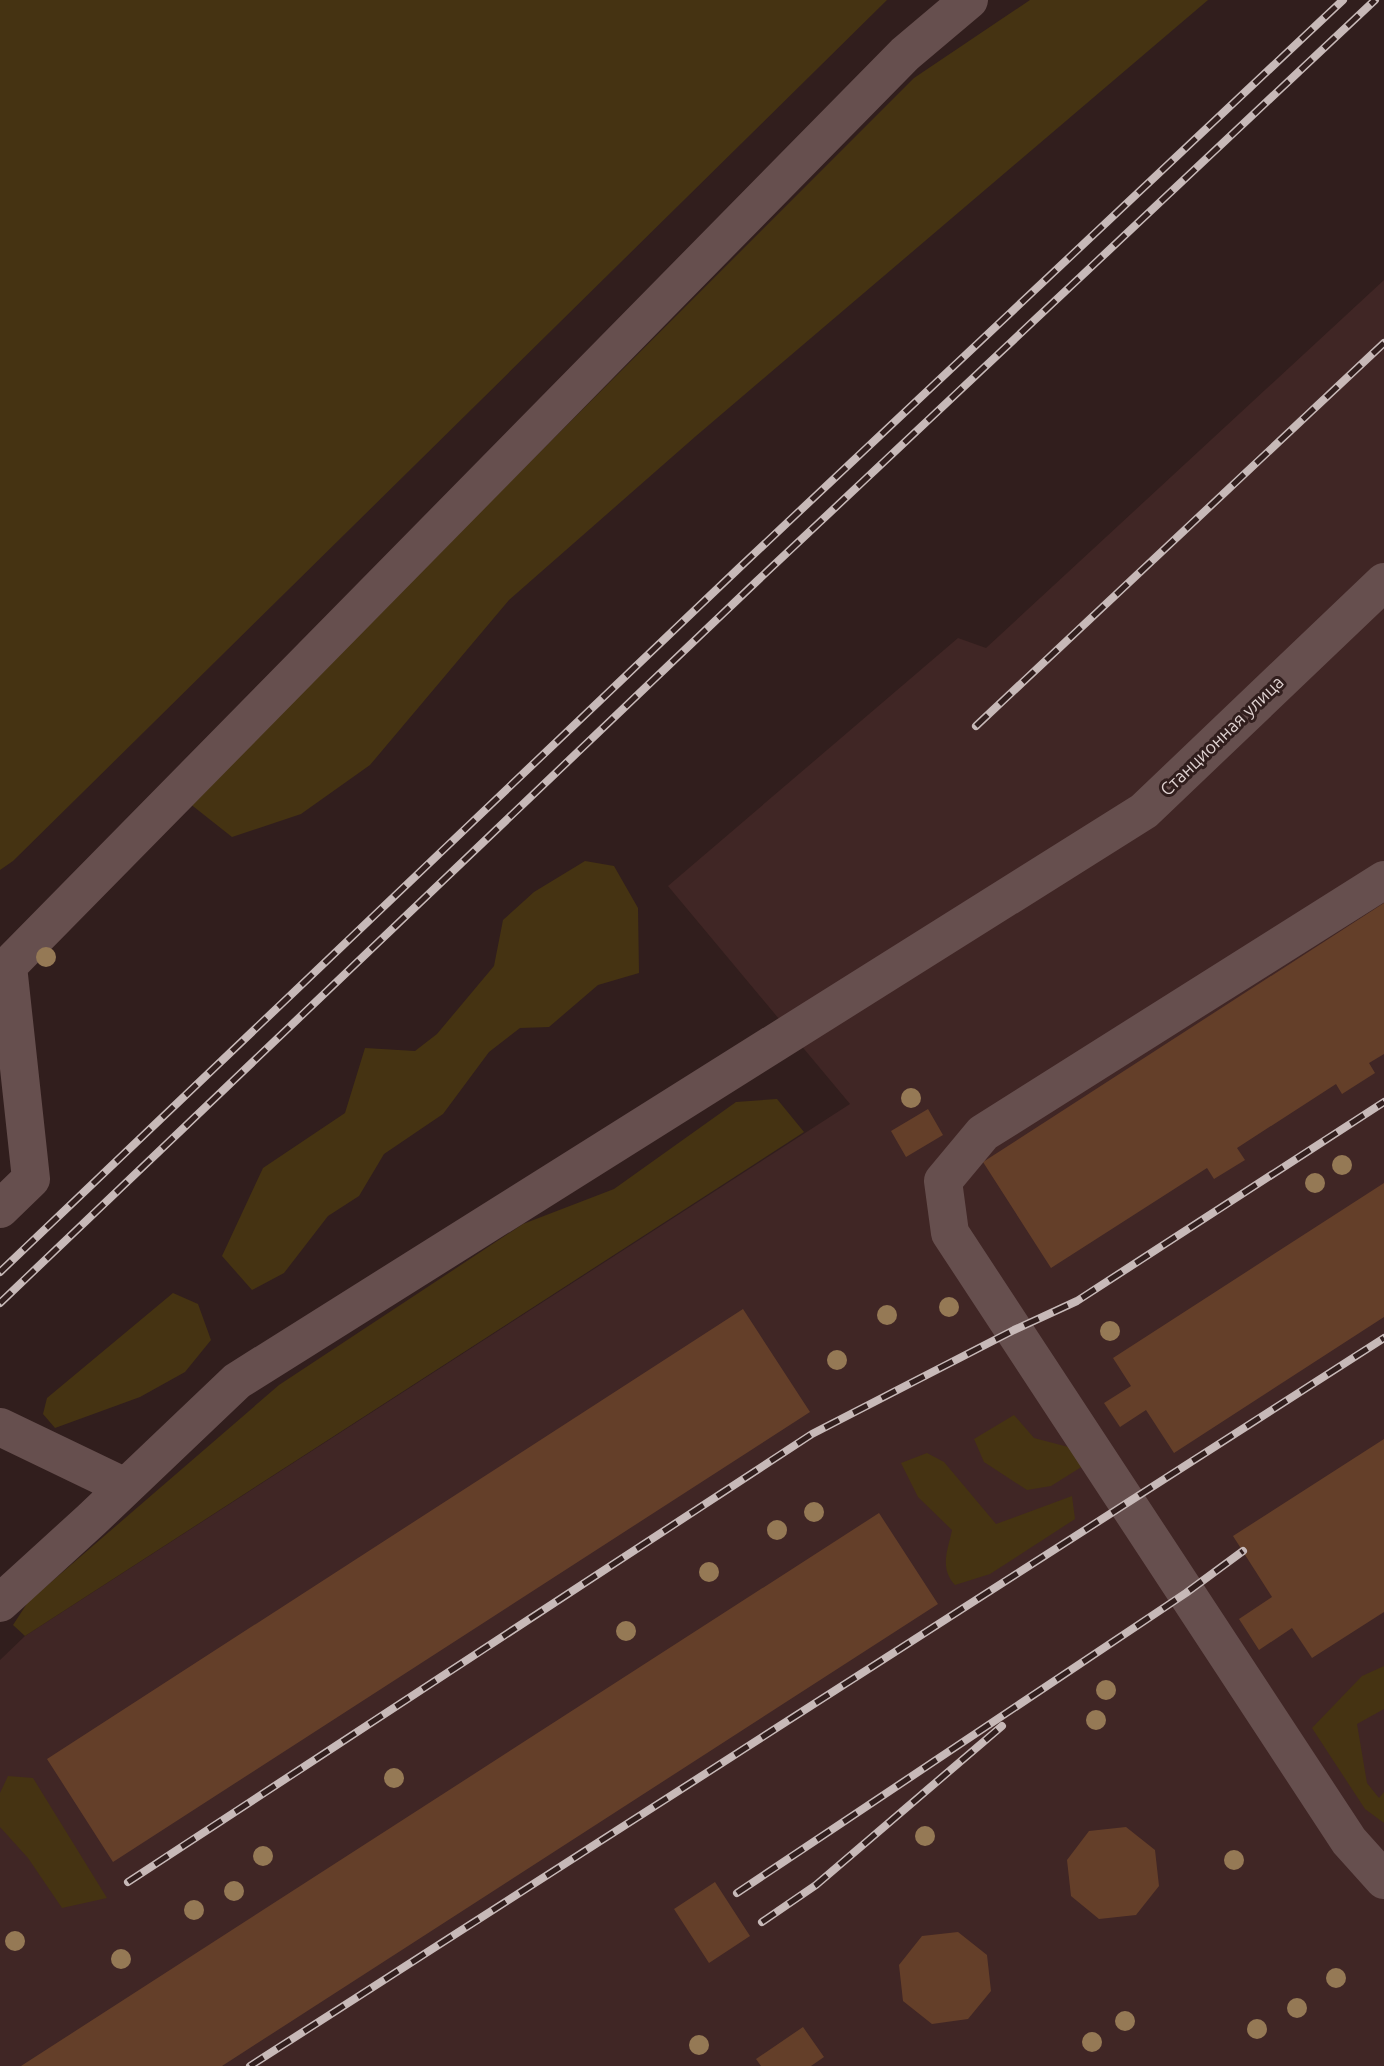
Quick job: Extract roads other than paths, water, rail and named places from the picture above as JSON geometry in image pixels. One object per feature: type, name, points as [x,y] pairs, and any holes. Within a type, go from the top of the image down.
[{"type":"street","points":[[0,1209],[31,1179],[8,966],[905,54],[969,0]]},
{"type":"street","name":"Станционная улица","points":[[0,1603],[237,1381],[1144,811],[1384,582]]},
{"type":"street","points":[[1384,880],[983,1133],[943,1181],[950,1233],[1349,1841],[1384,1880]]},
{"type":"street","points":[[0,1427],[125,1487]]},
{"type":"railway","points":[[0,1272],[738,569],[1343,0]]},
{"type":"railway","points":[[0,1303],[756,582],[1375,0]]},
{"type":"railway","points":[[976,726],[1384,343]]},
{"type":"railway","points":[[128,1882],[812,1434],[1014,1330],[1077,1301],[1384,1102]]},
{"type":"railway","points":[[250,2066],[1384,1338]]},
{"type":"railway","points":[[737,1893],[1186,1593],[1243,1551]]},
{"type":"railway","points":[[762,1922],[816,1885],[1002,1726]]}]
